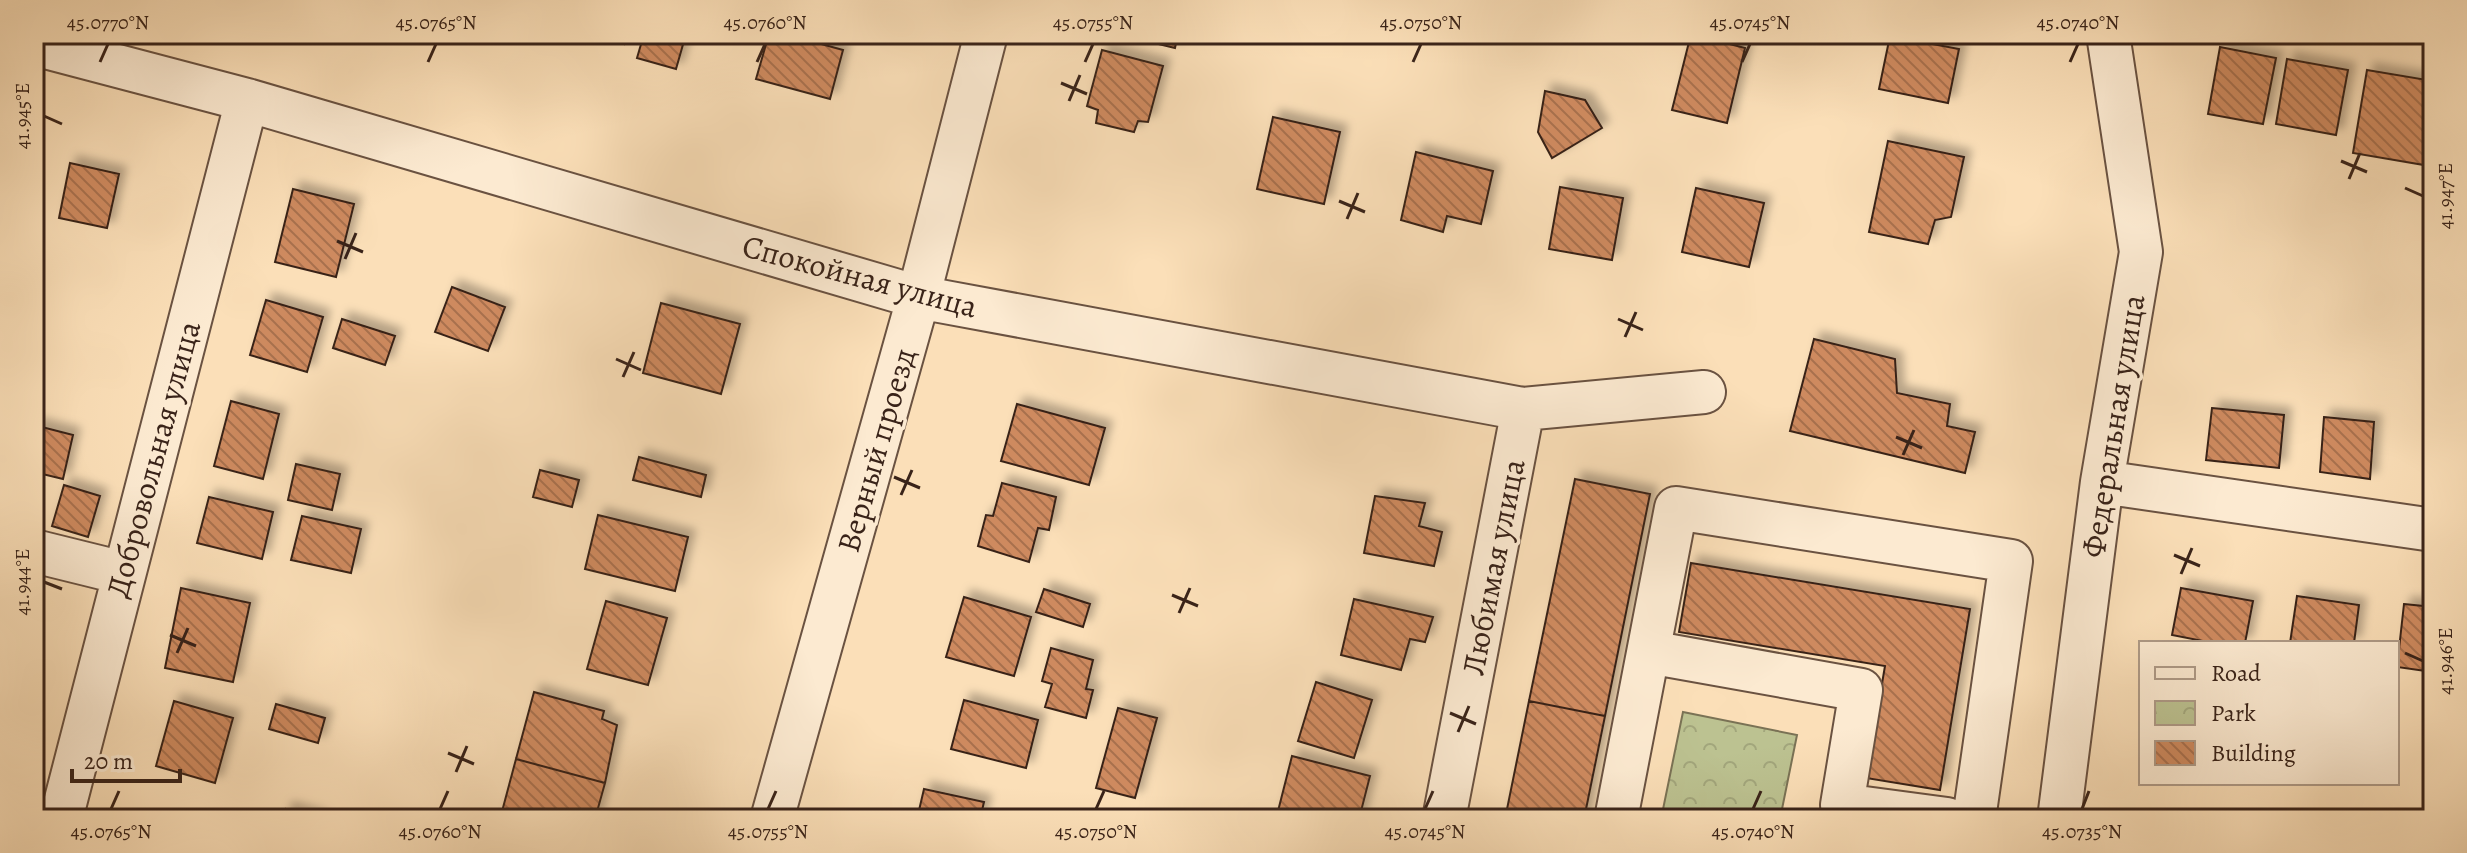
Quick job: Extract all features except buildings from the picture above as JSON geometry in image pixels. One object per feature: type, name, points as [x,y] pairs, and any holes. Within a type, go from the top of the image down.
[{"type":"street","name":"Верный проезд","points":[[772,819],[918,297],[986,34]]},
{"type":"street","name":"Федеральная улица","points":[[2059,819],[2102,482],[2141,252],[2108,34]]},
{"type":"street","name":"Спокойная улица","points":[[34,44],[127,49],[247,100],[918,297],[1523,409],[1704,392]]},
{"type":"street","name":"Добровольная улица","points":[[61,819],[247,100]]},
{"type":"street","name":"Любимая улица","points":[[1444,819],[1523,409]]},
{"type":"street","points":[[2102,482],[2433,530]]},
{"type":"street","points":[[1616,819],[1676,508],[2011,561],[1974,819]]},
{"type":"street","points":[[34,551],[123,573]]},
{"type":"street","points":[[1649,652],[1861,690],[1841,812],[1947,819]]},
{"type":"green space","points":[[1683,712],[1797,735],[1780,819],[1661,819]]}]
